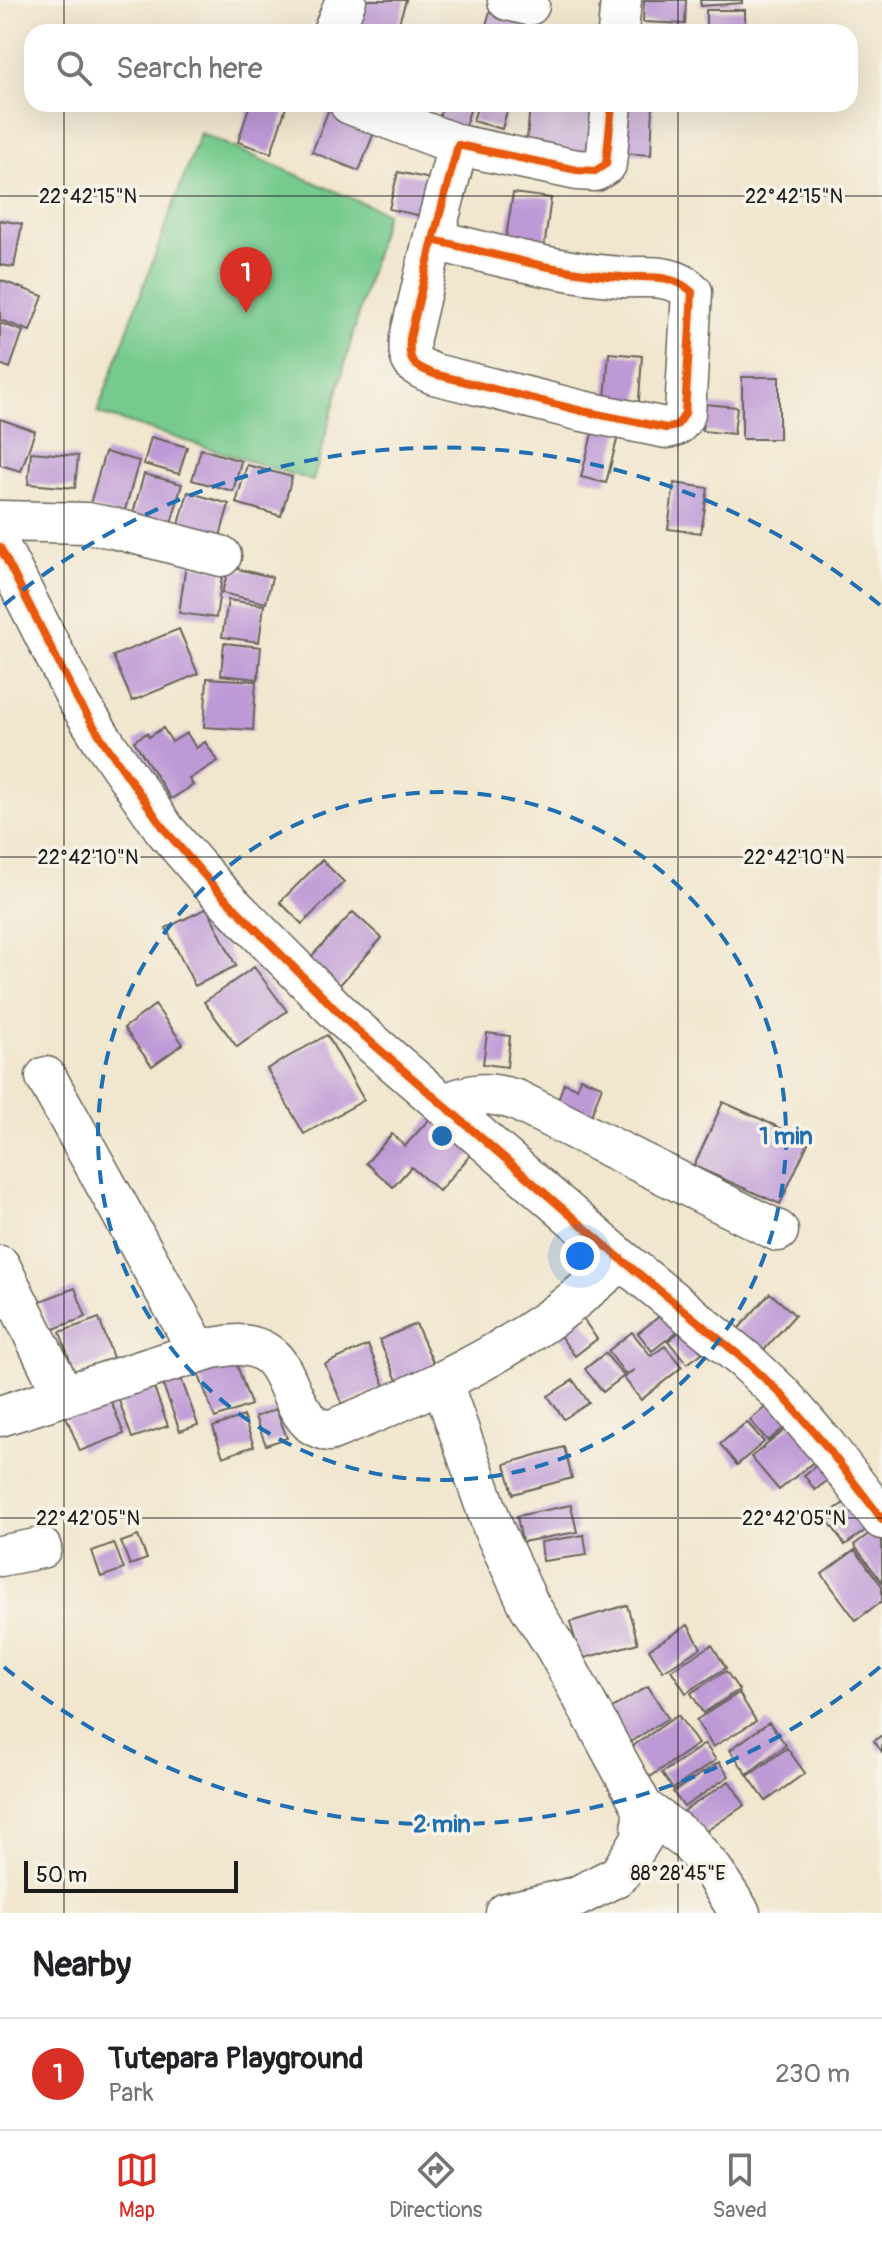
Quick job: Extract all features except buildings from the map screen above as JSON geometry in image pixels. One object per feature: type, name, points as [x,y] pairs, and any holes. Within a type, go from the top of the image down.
[{"type":"street","points":[[336,24],[346,0]]},
{"type":"street","points":[[619,24],[621,0]]},
{"type":"street","points":[[371,112],[458,145],[595,171],[606,164],[611,112]]},
{"type":"street","points":[[433,240],[589,273],[683,282],[692,292],[685,413],[681,423],[666,428],[582,411],[434,374],[416,366],[408,354],[410,338],[433,240],[458,145]]},
{"type":"street","points":[[0,521],[100,525],[221,556]]},
{"type":"street","points":[[0,547],[77,699],[165,830],[217,890],[349,1023],[622,1260],[745,1360],[782,1395],[826,1446],[882,1519]]},
{"type":"street","points":[[46,1077],[199,1352]]},
{"type":"street","points":[[444,1104],[478,1094],[497,1094],[516,1100],[778,1231]]},
{"type":"street","points":[[0,1416],[212,1348],[240,1345],[266,1352],[279,1364],[299,1409],[314,1426],[329,1431],[442,1383],[503,1350],[548,1320],[622,1260]]},
{"type":"street","points":[[0,1266],[64,1396]]},
{"type":"street","points":[[442,1383],[494,1530],[529,1605],[556,1648],[643,1808],[688,1841],[713,1871],[740,1913]]},
{"type":"street","points":[[0,1556],[41,1548]]},
{"type":"street","points":[[506,1913],[576,1897],[619,1875],[642,1838],[643,1808]]},
{"type":"green space","points":[[200,133],[386,213],[313,481],[97,413]]},
{"type":"cycle path","points":[[433,240],[458,145],[595,171],[606,164],[611,112]]},
{"type":"cycle path","points":[[433,240],[550,267],[598,275],[668,279],[685,286],[692,292],[685,413],[678,424],[666,428],[582,411],[434,374],[416,365],[411,358],[410,338],[433,240]]},
{"type":"cycle path","points":[[0,547],[77,699],[102,739],[165,830],[217,890],[349,1023],[622,1260],[745,1360],[782,1395],[826,1446],[882,1519]]},
{"type":"place","name":"Tutepara Playground","points":[[246,313]]}]
